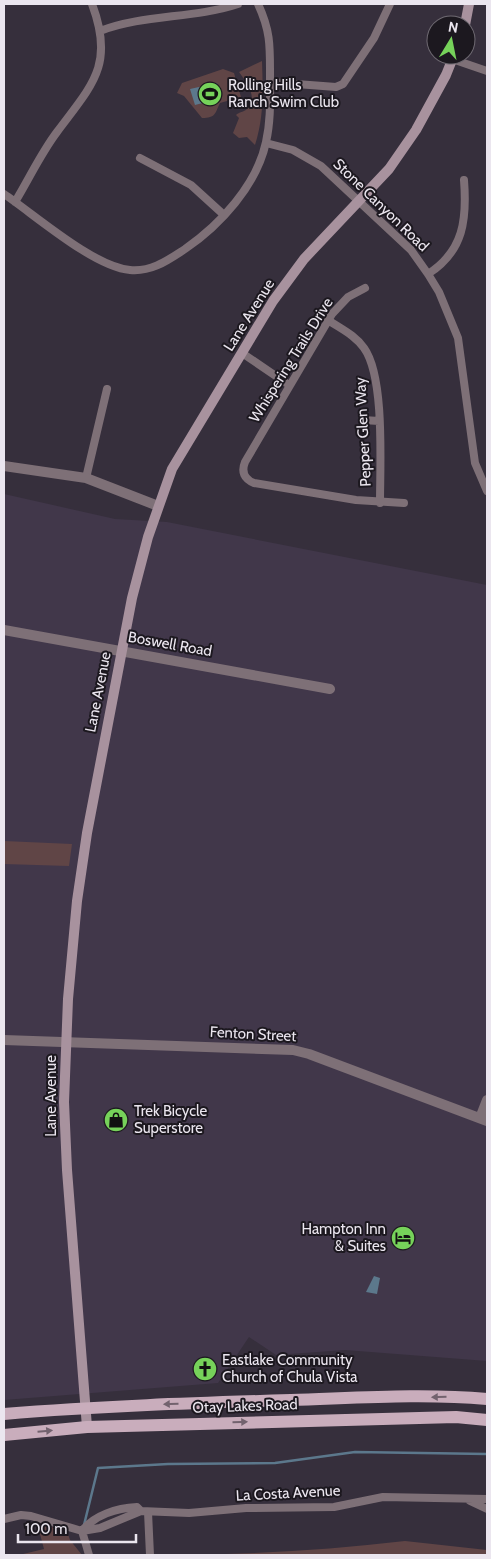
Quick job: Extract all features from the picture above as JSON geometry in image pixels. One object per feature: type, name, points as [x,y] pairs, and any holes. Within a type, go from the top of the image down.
[{"type":"main road","name":"Lane Avenue","points":[[87,1427],[67,1170],[64,1102],[68,999],[82,860],[132,598],[153,517],[183,448],[273,301],[304,259],[388,169],[416,130],[450,65]]},
{"type":"main road","name":"Otay Lakes Road","points":[[4,1414],[86,1407],[354,1398],[463,1397],[487,1399]]},
{"type":"main road","name":"Otay Lakes Road","points":[[4,1435],[87,1427],[456,1417],[487,1420]]},
{"type":"street","points":[[15,202],[55,134],[96,77],[102,54],[100,31],[92,4]]},
{"type":"street","points":[[195,4],[196,13]]},
{"type":"street","points":[[100,31],[153,18],[196,13],[238,4]]},
{"type":"street","points":[[4,194],[96,258],[116,267],[131,270],[147,269],[162,264],[196,241],[224,215],[246,187],[266,143],[270,114],[270,34],[258,4]]},
{"type":"street","points":[[270,82],[336,88],[343,84],[374,38],[390,4]]},
{"type":"street","points":[[471,65],[487,72]]},
{"type":"street","name":"Stone Canyon Road","points":[[266,143],[294,150],[310,158],[411,250],[428,274],[439,292],[458,338],[475,463],[487,491]]},
{"type":"street","points":[[140,158],[191,184],[224,215]]},
{"type":"street","points":[[428,274],[449,257],[462,233],[466,215],[464,180]]},
{"type":"street","name":"Whispering Trails Drive","points":[[365,288],[342,302],[328,320],[248,456],[243,465],[243,472],[246,478],[254,483],[380,503]]},
{"type":"street","name":"Pepper Glen Way","points":[[328,320],[356,339],[370,358],[374,375],[379,421],[380,503]]},
{"type":"street","points":[[242,353],[289,385]]},
{"type":"street","points":[[86,478],[107,389]]},
{"type":"street","points":[[363,420],[379,421]]},
{"type":"street","points":[[4,466],[86,478],[158,506]]},
{"type":"street","points":[[380,503],[404,503]]},
{"type":"street","name":"Boswell Road","points":[[4,630],[330,689]]},
{"type":"street","name":"Fenton Street","points":[[4,1040],[293,1050],[309,1054],[484,1120]]},
{"type":"street","points":[[484,1120],[487,1100]]},
{"type":"street","name":"La Costa Avenue","points":[[82,1531],[100,1528],[145,1511],[188,1512],[246,1508],[334,1507],[383,1497],[487,1499]]},
{"type":"street","name":"La Costa Avenue","points":[[466,1499],[487,1509]]},
{"type":"street","points":[[145,1511],[150,1555]]},
{"type":"street","points":[[4,1519],[21,1515],[31,1516],[82,1531],[89,1555]]},
{"type":"shaded area","points":[[262,61],[263,93],[255,145],[247,137],[239,138],[233,133],[239,118],[236,115],[247,109],[252,100],[250,90],[239,72]]},
{"type":"shaded area","name":"Rolling Hills Ranch Swim Club","points":[[223,69],[234,73],[241,97],[220,103],[213,116],[202,118],[184,96],[177,93],[182,83]]},
{"type":"shaded area","points":[[4,494],[115,519],[167,522],[487,585],[487,1361],[345,1350],[276,1355],[249,1337],[218,1383],[4,1400]]},
{"type":"shaded area","points":[[4,841],[72,844],[69,866],[4,864]]},
{"type":"shaded area","points":[[37,1523],[67,1531],[70,1540],[82,1555],[19,1555],[44,1549]]},
{"type":"shaded area","points":[[405,1541],[487,1550],[487,1555],[180,1555],[292,1551]]},
{"type":"water","points":[[217,83],[222,98],[195,105],[190,89]]},
{"type":"water","points":[[374,1276],[380,1278],[377,1294],[366,1292]]},
{"type":"waterway","points":[[84,1525],[98,1468],[168,1464],[275,1463],[355,1452],[487,1454]]},
{"type":"place","name":"Rolling Hills Ranch Swim Club","points":[[210,94]]},
{"type":"place","name":"Trek Bicycle Superstore","points":[[116,1120]]},
{"type":"place","name":"Hampton Inn & Suites","points":[[403,1238]]},
{"type":"place","name":"Eastlake Community Church of Chula Vista","points":[[205,1369]]}]
